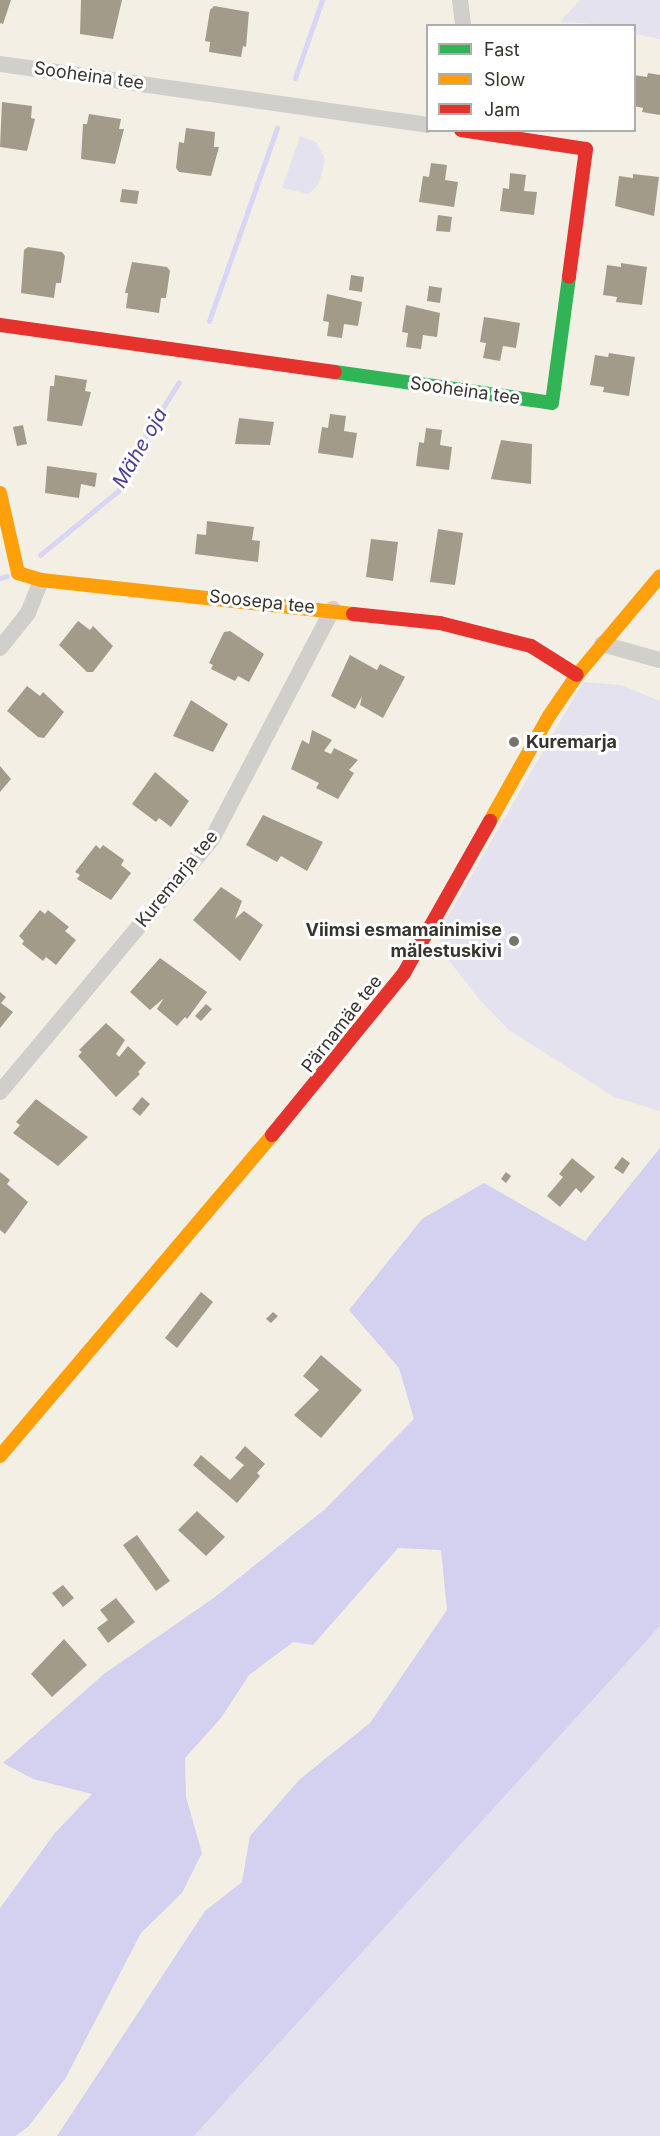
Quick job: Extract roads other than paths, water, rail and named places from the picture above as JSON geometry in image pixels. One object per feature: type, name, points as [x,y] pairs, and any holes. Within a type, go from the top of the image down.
[{"type":"street","points":[[460,0],[463,24]]},
{"type":"street","name":"Sooheina tee","points":[[0,64],[426,125]]},
{"type":"street","name":"Sooheina tee","points":[[0,325],[552,403],[586,149],[476,132]]},
{"type":"street","name":"Soosepa tee","points":[[0,492],[18,573],[41,580],[333,609],[440,623],[504,637],[531,646],[577,675]]},
{"type":"street","name":"Pärnamäe tee","points":[[0,1456],[372,1017],[404,973],[515,771],[577,675],[660,576]]},
{"type":"street","points":[[0,648],[28,613],[41,580]]},
{"type":"street","name":"Kuremarja tee","points":[[0,1092],[212,839],[333,609]]},
{"type":"street","points":[[602,644],[660,660]]},
{"type":"waterway","name":"Mähe oja","points":[[295,78],[322,0]]},
{"type":"waterway","name":"Mähe oja","points":[[209,321],[277,128]]},
{"type":"waterway","name":"Mähe oja","points":[[40,555],[118,491],[139,446],[179,382]]},
{"type":"waterway","name":"Mähe oja","points":[[0,578],[7,576]]},
{"type":"place","name":"Kuremarja","points":[[514,742]]},
{"type":"place","name":"Viimsi esmamainimise mälestuskivi","points":[[514,941]]}]
